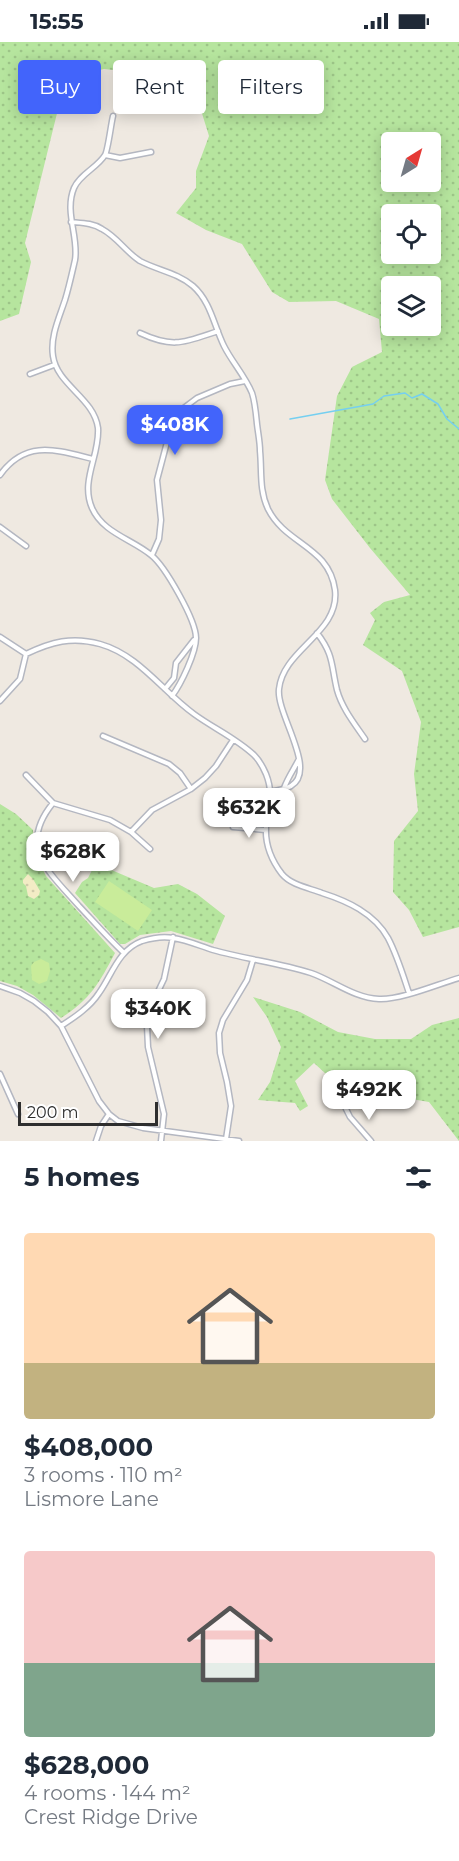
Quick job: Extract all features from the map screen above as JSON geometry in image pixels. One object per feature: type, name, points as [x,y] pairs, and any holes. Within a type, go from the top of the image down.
[{"type":"street","points":[[113,116],[105,155],[75,186],[71,205],[75,257],[51,348],[54,365],[93,412],[98,429],[98,440],[87,488],[92,508],[103,523],[117,535],[152,555],[163,568],[194,626],[196,637],[192,653],[172,696]]},
{"type":"street","points":[[105,155],[120,158],[151,152]]},
{"type":"street","points":[[72,222],[102,228],[132,255],[184,279],[202,296],[223,346],[252,394],[260,451],[261,483],[268,508],[281,528],[320,557],[331,573],[335,593],[332,613],[288,664],[280,679],[278,695],[281,710],[294,737],[301,765],[298,780],[290,787],[269,792]]},
{"type":"street","points":[[140,333],[155,341],[169,344],[182,343],[218,331]]},
{"type":"street","points":[[30,374],[54,365]]},
{"type":"street","points":[[152,555],[159,539],[161,520],[157,480],[171,427],[181,410],[197,398],[230,384],[245,381]]},
{"type":"street","points":[[0,475],[13,459],[37,450],[54,450],[93,459]]},
{"type":"street","points":[[0,527],[27,546]]},
{"type":"street","points":[[317,633],[328,647],[337,691],[347,713],[365,739]]},
{"type":"street","points":[[165,689],[174,678],[176,663],[186,653],[196,637]]},
{"type":"street","points":[[0,638],[26,654]]},
{"type":"street","points":[[26,654],[52,642],[62,641],[87,641],[111,648],[134,661],[193,713],[254,756],[262,766],[268,781],[272,802],[266,830],[268,848],[273,861],[284,877],[297,885],[351,904],[376,922],[387,937],[410,993]]},
{"type":"street","points":[[0,701],[20,679],[26,654]]},
{"type":"street","points":[[103,736],[169,764],[180,773],[191,789]]},
{"type":"street","points":[[131,832],[152,810],[191,789],[205,778],[233,740]]},
{"type":"street","points":[[284,789],[299,759]]},
{"type":"street","points":[[26,775],[53,803],[110,820],[131,832],[150,849]]},
{"type":"street","points":[[53,803],[43,815],[39,826],[37,841],[39,856],[46,870],[124,953]]},
{"type":"street","points":[[233,827],[266,830]]},
{"type":"street","points":[[61,1026],[80,1013],[99,994],[124,953],[142,941],[158,937],[173,937],[213,950],[312,974],[370,998],[381,999],[410,993],[459,978]]},
{"type":"street","points":[[161,1141],[164,1114],[148,1047],[147,1026],[154,1000],[164,979],[173,937]]},
{"type":"street","points":[[226,1139],[231,1106],[220,1053],[219,1033],[223,1020],[247,980],[253,960]]},
{"type":"street","points":[[0,987],[20,993],[34,1001],[61,1026],[99,1101],[118,1121],[143,1128],[239,1141]]},
{"type":"street","points":[[0,1074],[18,1114]]},
{"type":"street","points":[[346,1108],[350,1117],[371,1141]]},
{"type":"street","points":[[96,1141],[101,1126],[110,1114]]},
{"type":"green space","points":[[0,42],[459,42],[459,927],[423,937],[409,910],[393,892],[394,841],[418,811],[414,774],[421,722],[402,671],[363,645],[375,620],[370,613],[384,602],[410,595],[332,499],[325,480],[337,396],[352,367],[382,352],[379,319],[336,301],[289,302],[272,292],[242,244],[206,230],[176,213],[196,188],[196,171],[209,136],[202,114],[206,114],[206,60],[113,60],[113,70],[101,70],[101,60],[18,60],[18,114],[57,114],[25,243],[31,262],[19,314],[0,321]]},
{"type":"green space","points":[[0,804],[16,814],[33,830],[34,852],[46,876],[115,953],[93,990],[80,1004],[61,1018],[33,995],[17,986],[0,981]]},
{"type":"green space","points":[[94,866],[109,869],[154,888],[178,884],[197,894],[225,916],[213,944],[171,931],[140,935],[125,944],[120,944],[75,893],[82,882],[88,878]]},
{"type":"green space","points":[[109,881],[152,910],[138,931],[95,902]]},
{"type":"green space","points":[[41,959],[49,963],[50,971],[47,981],[39,984],[32,980],[31,966]]},
{"type":"green space","points":[[253,997],[300,1012],[338,1032],[375,1039],[411,1039],[432,1025],[459,1018],[459,1141],[429,1102],[377,1093],[362,1107],[314,1063],[295,1081],[308,1106],[300,1111],[295,1103],[258,1100],[270,1082],[281,1047],[267,1017]]},
{"type":"sand","points":[[28,874],[40,891],[34,899],[28,896],[23,883]]},
{"type":"waterway","points":[[290,419],[373,404],[384,396],[405,393],[412,398],[422,394],[438,404],[447,419],[459,429]]}]
